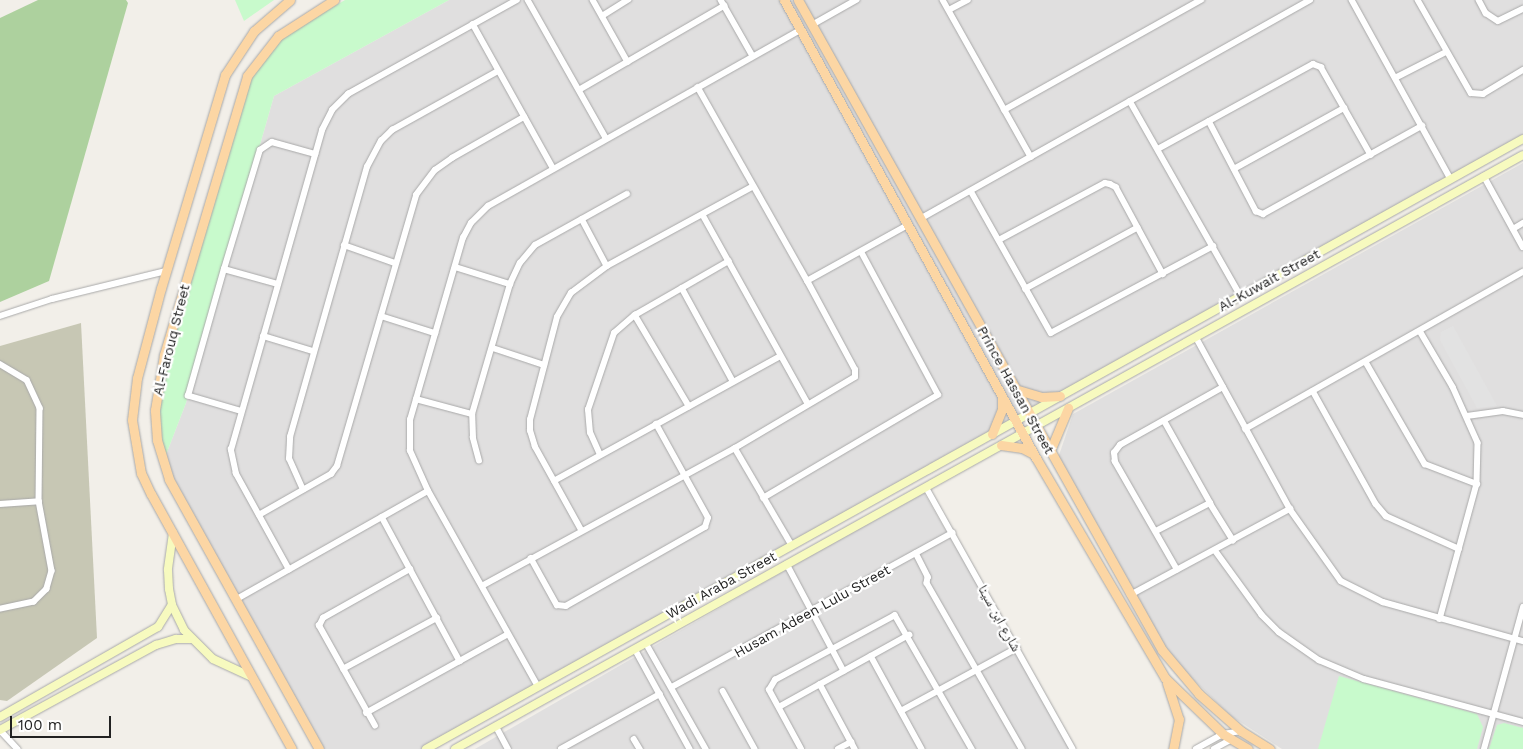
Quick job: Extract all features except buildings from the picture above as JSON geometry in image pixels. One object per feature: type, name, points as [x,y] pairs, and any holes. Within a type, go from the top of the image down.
[{"type":"main road","name":"Al-Farouq Street","points":[[290,0],[254,31],[225,75],[166,271],[137,378],[132,420],[141,473],[292,749]]},
{"type":"main road","name":"Al-Farouq Street","points":[[319,749],[163,465],[155,426],[156,395],[194,252],[247,76],[278,36],[334,0]]},
{"type":"main road","name":"Prince Hassan Street","points":[[784,0],[1036,458],[1165,678],[1248,749]]},
{"type":"main road","name":"Prince Hassan Street","points":[[798,0],[1162,650],[1199,694],[1231,722],[1232,734]]},
{"type":"main road","name":"Al-Kuwait Street","points":[[1016,421],[1523,139]]},
{"type":"main road","name":"Al-Kuwait Street","points":[[1022,433],[1523,155]]},
{"type":"main road","points":[[1331,246],[1339,257]]},
{"type":"main road","points":[[1015,389],[1040,397],[1060,396]]},
{"type":"main road","points":[[992,434],[1002,409],[1001,394]]},
{"type":"main road","points":[[1050,451],[1068,408]]},
{"type":"main road","name":"Wadi Araba Street","points":[[426,749],[1016,421]]},
{"type":"main road","name":"Wadi Araba Street","points":[[455,749],[1022,433]]},
{"type":"main road","points":[[1001,445],[1022,448],[1036,458]]},
{"type":"main road","points":[[173,533],[168,570],[172,605],[192,639],[213,659],[252,677]]},
{"type":"main road","points":[[730,580],[737,592]]},
{"type":"main road","points":[[0,718],[158,627],[172,605]]},
{"type":"main road","points":[[0,730],[156,645],[176,639],[192,639]]},
{"type":"main road","points":[[1165,678],[1179,719],[1173,749]]},
{"type":"main road","name":"Prince Hassan Street","points":[[1232,734],[1270,749]]},
{"type":"street","points":[[289,570],[231,459],[240,411],[326,119],[348,94],[517,0]]},
{"type":"street","points":[[528,0],[606,138]]},
{"type":"street","points":[[593,0],[628,62]]},
{"type":"street","points":[[602,16],[628,0]]},
{"type":"street","points":[[720,0],[753,56]]},
{"type":"street","points":[[812,25],[856,0]]},
{"type":"street","points":[[943,0],[1031,157]]},
{"type":"street","points":[[949,10],[968,0]]},
{"type":"street","points":[[1004,110],[1201,0]]},
{"type":"street","points":[[920,219],[1310,0]]},
{"type":"street","points":[[1352,0],[1451,179]]},
{"type":"street","points":[[1418,0],[1465,86],[1474,94],[1483,94],[1523,70]]},
{"type":"street","points":[[1479,0],[1491,18],[1498,21],[1523,8]]},
{"type":"street","points":[[579,90],[724,6]]},
{"type":"street","points":[[473,24],[553,168]]},
{"type":"street","points":[[538,687],[507,635],[482,586],[428,491],[410,451],[410,420],[464,238],[479,214],[553,168],[800,30]]},
{"type":"street","points":[[1395,78],[1446,52]]},
{"type":"street","points":[[1158,149],[1313,64],[1321,67],[1371,155]]},
{"type":"street","points":[[303,490],[292,468],[288,450],[314,351],[367,167],[381,141],[404,122],[498,70]]},
{"type":"street","points":[[482,586],[581,530],[734,448],[851,381],[855,370],[698,88]]},
{"type":"street","points":[[1130,101],[1241,296]]},
{"type":"street","points":[[1234,169],[1344,108]]},
{"type":"street","points":[[259,515],[331,474],[337,466],[410,209],[424,182],[452,158],[524,117]]},
{"type":"street","points":[[1208,121],[1256,211],[1262,214],[1422,126]]},
{"type":"street","points":[[240,411],[188,396],[224,269],[260,150],[272,142],[315,154]]},
{"type":"street","points":[[1484,176],[1523,247]]},
{"type":"street","points":[[999,240],[1105,183],[1116,187],[1163,274]]},
{"type":"street","points":[[581,530],[535,447],[530,431],[530,420],[558,317],[571,293],[608,266],[752,187]]},
{"type":"street","points":[[971,191],[1047,330],[1055,334],[1213,246]]},
{"type":"street","points":[[479,461],[473,438],[472,414],[493,348],[510,284],[526,254],[535,245],[627,194]]},
{"type":"street","points":[[703,215],[808,404]]},
{"type":"street","points":[[582,219],[608,266]]},
{"type":"street","points":[[1513,229],[1523,223]]},
{"type":"street","points":[[807,281],[908,225]]},
{"type":"street","points":[[1025,288],[1137,228]]},
{"type":"street","points":[[344,245],[395,263]]},
{"type":"street","points":[[763,498],[938,396],[861,252]]},
{"type":"street","points":[[600,455],[590,433],[588,410],[609,342],[622,324],[635,315],[729,261]]},
{"type":"street","points":[[455,267],[510,284]]},
{"type":"street","points":[[224,269],[278,284]]},
{"type":"street","points":[[0,316],[52,299],[166,271]]},
{"type":"street","points":[[1245,429],[1523,272]]},
{"type":"street","points":[[682,288],[733,381]]},
{"type":"street","points":[[635,315],[689,406]]},
{"type":"street","points":[[381,316],[435,333]]},
{"type":"street","points":[[1420,331],[1468,416],[1478,443],[1477,484],[1440,619]]},
{"type":"street","points":[[263,336],[314,351]]},
{"type":"street","points":[[1196,337],[1290,509],[1340,581],[1383,602],[1523,641]]},
{"type":"street","points":[[493,348],[544,365]]},
{"type":"street","points":[[554,481],[780,356]]},
{"type":"street","points":[[1366,362],[1425,464],[1477,484]]},
{"type":"street","points":[[0,364],[27,380],[40,408],[39,501],[52,571],[47,589],[28,605],[0,609]]},
{"type":"street","points":[[1177,570],[1113,457],[1116,448],[1223,387]]},
{"type":"street","points":[[1313,391],[1376,504],[1386,516],[1459,549]]},
{"type":"street","points":[[416,399],[472,414]]},
{"type":"street","points":[[1468,416],[1503,411],[1523,415]]},
{"type":"street","points":[[1164,420],[1233,540]]},
{"type":"street","points":[[531,558],[558,605],[566,606],[705,527],[708,518],[656,424]]},
{"type":"street","points":[[734,448],[792,545]]},
{"type":"street","name":"شارع ابن سينا","points":[[926,487],[1073,749]]},
{"type":"street","points":[[237,599],[428,491]]},
{"type":"street","points":[[0,504],[39,501]]},
{"type":"street","points":[[1156,531],[1210,503]]},
{"type":"street","points":[[1130,595],[1290,509]]},
{"type":"street","points":[[382,517],[460,661]]},
{"type":"street","name":"Husam Adeen Lulu Street","points":[[672,687],[952,533]]},
{"type":"street","points":[[1215,550],[1262,614],[1279,632],[1319,660],[1364,679],[1523,722]]},
{"type":"street","points":[[916,553],[928,577],[927,583],[1022,749]]},
{"type":"street","points":[[787,564],[844,671]]},
{"type":"street","points":[[375,726],[366,713],[319,626],[323,618],[410,569]]},
{"type":"street","points":[[1484,749],[1523,607]]},
{"type":"street","points":[[801,749],[770,690],[775,680],[895,615],[909,635],[971,747],[963,749]]},
{"type":"street","points":[[343,669],[437,618]]},
{"type":"street","points":[[366,713],[507,635]]},
{"type":"street","points":[[778,707],[909,635]]},
{"type":"street","points":[[646,643],[706,749]]},
{"type":"street","points":[[901,711],[1017,648]]},
{"type":"street","points":[[635,649],[690,749]]},
{"type":"street","points":[[871,656],[922,749]]},
{"type":"street","points":[[820,684],[855,749]]},
{"type":"street","points":[[723,691],[755,749]]},
{"type":"street","points":[[561,749],[660,694]]},
{"type":"street","points":[[496,726],[508,749]]},
{"type":"street","points":[[0,730],[18,749]]},
{"type":"street","points":[[1196,749],[1232,734]]},
{"type":"street","points":[[1214,749],[1232,734]]},
{"type":"street","points":[[634,740],[640,749]]},
{"type":"street","points":[[838,749],[851,742]]},
{"type":"shaded area","points":[[449,0],[1523,0],[1523,138],[423,749],[321,749],[164,460],[186,403],[274,96]]},
{"type":"shaded area","points":[[1523,163],[1523,749],[1282,749],[1231,716],[1168,655],[1056,464],[1073,414]]},
{"type":"shaded area","points":[[81,323],[97,638],[7,701],[0,700],[0,346]]},
{"type":"shaded area","points":[[1453,326],[1497,406],[1477,408],[1440,340],[1441,332]]},
{"type":"shaded area","points":[[923,491],[1073,749],[475,749]]},
{"type":"green space","points":[[38,0],[126,0],[128,3],[49,281],[0,302],[0,18]]},
{"type":"green space","points":[[235,0],[274,0],[244,21]]},
{"type":"green space","points":[[345,0],[449,0],[274,96],[186,403],[164,460],[157,443],[156,395],[247,76],[277,40]]},
{"type":"green space","points":[[1339,676],[1477,714],[1483,727],[1477,749],[1318,749]]},
{"type":"green space","points":[[1504,723],[1523,728],[1523,749],[1489,749],[1497,725]]}]
